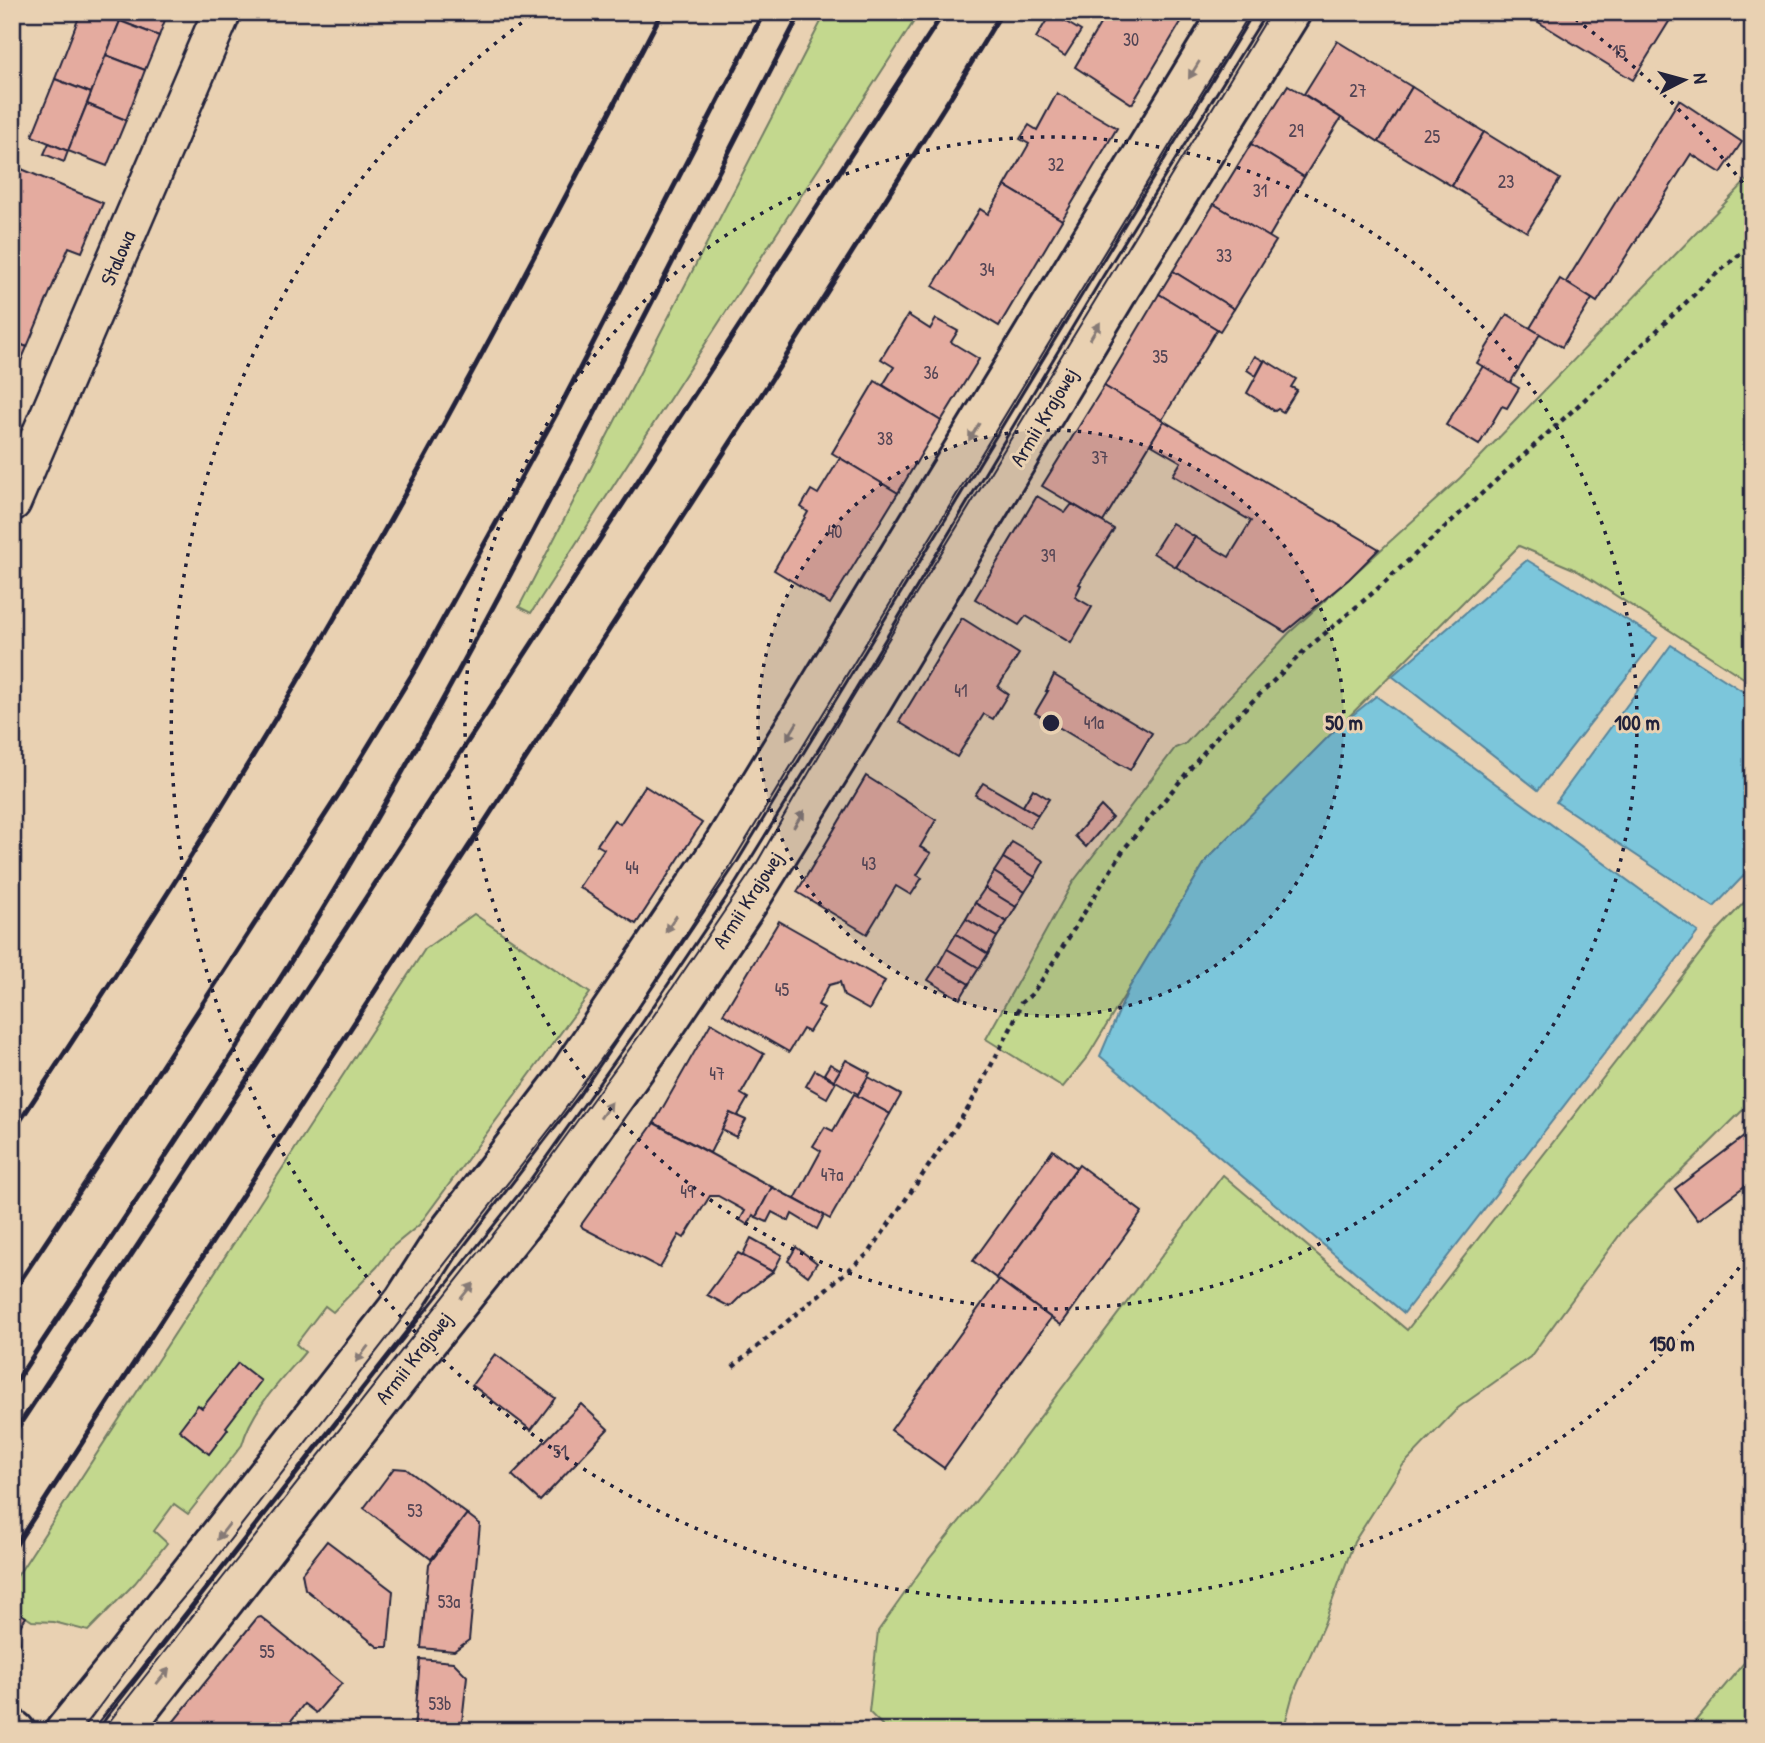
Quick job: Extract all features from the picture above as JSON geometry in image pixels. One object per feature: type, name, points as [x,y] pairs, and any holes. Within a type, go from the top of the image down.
[{"type":"street","name":"Stalowa","points":[[12,502],[222,12]]},
{"type":"street","name":"Armii Krajowej","points":[[65,1731],[404,1301],[445,1237],[563,1083],[649,957],[712,862],[1230,12]]},
{"type":"street","name":"Armii Krajowej","points":[[122,1731],[546,1194],[693,985],[885,681],[1130,272],[1291,12]]},
{"type":"street","points":[[1156,133],[1200,157]]},
{"type":"street","points":[[1088,245],[1130,272]]},
{"type":"street","points":[[1008,375],[1052,403]]},
{"type":"street","points":[[931,502],[977,528]]},
{"type":"street","points":[[894,563],[940,590]]},
{"type":"street","points":[[863,615],[910,639]]},
{"type":"street","points":[[837,657],[885,681]]},
{"type":"street","points":[[816,692],[862,718]]},
{"type":"street","points":[[712,862],[756,888]]},
{"type":"street","points":[[649,957],[693,985]]},
{"type":"street","points":[[485,1187],[525,1219]]},
{"type":"path","points":[[733,1367],[869,1253],[969,1107],[1012,1026],[1021,1003],[1031,995],[1044,977],[1124,849],[1219,734],[1303,652],[1375,591],[1605,380],[1707,282],[1753,243]]},
{"type":"green space","points":[[826,12],[920,12],[531,613],[519,607]]},
{"type":"green space","points":[[1753,174],[1753,684],[1576,570],[1519,546],[1207,859],[1088,1056],[1063,1087],[986,1039],[1073,882],[1175,748],[1185,744],[1289,633],[1460,478]]},
{"type":"green space","points":[[1753,893],[1753,1100],[1627,1225],[1530,1357],[1458,1408],[1403,1465],[1354,1542],[1324,1624],[1293,1694],[1283,1731],[888,1731],[869,1712],[878,1631],[929,1559],[988,1486],[1223,1175],[1407,1330],[1719,929]]},
{"type":"green space","points":[[474,914],[590,993],[419,1225],[391,1248],[377,1267],[333,1312],[325,1306],[296,1344],[305,1352],[260,1407],[242,1445],[188,1514],[174,1504],[154,1531],[167,1543],[135,1583],[88,1631],[54,1622],[32,1621],[12,1608],[12,1584],[425,949]]},
{"type":"green space","points":[[1753,1652],[1753,1731],[1687,1731]]},
{"type":"water","points":[[1527,560],[1657,638],[1538,790],[1392,676]]},
{"type":"water","points":[[1671,645],[1753,698],[1753,866],[1714,907],[1556,802]]},
{"type":"water","points":[[1376,696],[1698,932],[1404,1313],[1100,1056],[1129,988],[1207,859],[1338,727]]},
{"type":"building","points":[[81,12],[98,12],[120,21],[91,93],[55,79]]},
{"type":"building","points":[[123,12],[168,12],[159,36],[120,21]]},
{"type":"building","points":[[1107,12],[1187,12],[1132,104],[1075,67]]},
{"type":"building","points":[[1522,12],[1658,12],[1670,20],[1633,80]]},
{"type":"building","points":[[1051,13],[1081,31],[1065,56],[1036,38]]},
{"type":"building","points":[[120,21],[159,36],[145,70],[106,55]]},
{"type":"building","points":[[1337,41],[1412,87],[1379,142],[1304,94]]},
{"type":"building","points":[[106,55],[145,70],[126,120],[87,104]]},
{"type":"building","points":[[55,79],[91,93],[68,151],[32,136]]},
{"type":"building","points":[[1288,85],[1341,118],[1304,177],[1251,144]]},
{"type":"building","points":[[1412,87],[1484,132],[1452,186],[1379,142]]},
{"type":"building","points":[[1057,93],[1117,128],[1062,220],[1005,186],[1029,144],[1020,139],[1029,125],[1037,130]]},
{"type":"building","points":[[1679,100],[1742,142],[1721,173],[1691,154],[1597,302],[1566,282]]},
{"type":"building","points":[[87,104],[126,120],[107,166],[68,151]]},
{"type":"building","points":[[1484,132],[1560,179],[1527,232],[1452,186]]},
{"type":"building","points":[[49,143],[68,151],[64,162],[44,154]]},
{"type":"building","points":[[1251,144],[1304,177],[1269,237],[1214,204]]},
{"type":"building","points":[[12,165],[103,203],[82,252],[69,247],[27,347],[12,341]]},
{"type":"building","points":[[1005,186],[1062,220],[999,326],[933,286],[980,209],[988,214]]},
{"type":"building","points":[[1214,204],[1276,241],[1234,309],[1173,271]]},
{"type":"building","points":[[1173,271],[1234,309],[1220,331],[1159,294]]},
{"type":"building","points":[[1560,279],[1592,299],[1562,347],[1530,328]]},
{"type":"building","points":[[1159,294],[1217,329],[1162,420],[1104,386]]},
{"type":"building","points":[[1507,314],[1540,334],[1510,383],[1477,363]]},
{"type":"building","points":[[908,315],[930,329],[936,319],[958,331],[951,342],[979,359],[941,421],[883,385],[894,367],[881,359]]},
{"type":"building","points":[[12,341],[27,347],[12,382]]},
{"type":"building","points":[[1255,356],[1264,361],[1256,376],[1247,370]]},
{"type":"building","points":[[1265,360],[1296,379],[1291,387],[1297,390],[1283,412],[1278,409],[1275,411],[1247,393]]},
{"type":"building","points":[[1483,366],[1519,388],[1507,408],[1502,406],[1479,445],[1446,425]]},
{"type":"building","points":[[875,381],[941,421],[898,493],[832,453]]},
{"type":"building","points":[[1104,386],[1164,421],[1103,522],[1042,486]]},
{"type":"building","points":[[1164,421],[1379,549],[1349,579],[1285,632],[1176,567],[1195,537],[1229,557],[1251,521],[1173,475],[1181,462],[1150,444]]},
{"type":"building","points":[[840,458],[898,493],[830,604],[774,570],[808,512],[801,507],[811,490],[818,494]]},
{"type":"building","points":[[1037,496],[1065,513],[1072,504],[1114,529],[1079,584],[1081,585],[1075,597],[1092,607],[1071,643],[1026,616],[1019,625],[975,599]]},
{"type":"building","points":[[1172,523],[1195,537],[1176,567],[1153,553]]},
{"type":"building","points":[[962,618],[1019,654],[998,687],[1008,694],[993,719],[984,714],[957,757],[899,722]]},
{"type":"building","points":[[1054,675],[1152,733],[1130,770],[1035,713]]},
{"type":"building","points":[[866,776],[936,820],[920,847],[931,853],[917,875],[922,878],[911,895],[896,886],[867,934],[797,892]]},
{"type":"building","points":[[983,783],[1038,815],[1030,828],[975,795]]},
{"type":"building","points":[[645,786],[702,823],[636,924],[579,887],[604,849],[597,845],[614,820],[620,824]]},
{"type":"building","points":[[1033,789],[1049,799],[1038,815],[1023,806]]},
{"type":"building","points":[[1101,806],[1112,817],[1086,847],[1075,836]]},
{"type":"building","points":[[1012,842],[1044,861],[1035,877],[1003,858]]},
{"type":"building","points":[[1003,858],[1035,877],[1025,892],[994,872]]},
{"type":"building","points":[[994,872],[1025,892],[1016,907],[985,888]]},
{"type":"building","points":[[985,888],[1016,907],[1007,922],[975,903]]},
{"type":"building","points":[[975,903],[1007,922],[997,937],[966,919]]},
{"type":"building","points":[[966,919],[997,937],[988,954],[956,934]]},
{"type":"building","points":[[779,921],[885,981],[869,1010],[844,996],[840,982],[829,985],[818,1005],[824,1008],[809,1032],[803,1029],[789,1052],[723,1014]]},
{"type":"building","points":[[956,934],[988,954],[979,968],[947,949]]},
{"type":"building","points":[[947,949],[979,968],[969,984],[938,965]]},
{"type":"building","points":[[938,965],[969,984],[960,999],[928,980]]},
{"type":"building","points":[[711,1023],[764,1054],[741,1094],[748,1098],[737,1117],[730,1113],[710,1153],[654,1123]]},
{"type":"building","points":[[846,1060],[870,1073],[858,1094],[834,1080]]},
{"type":"building","points":[[830,1064],[840,1070],[834,1080],[824,1074]]},
{"type":"building","points":[[815,1070],[836,1082],[827,1098],[806,1086]]},
{"type":"building","points":[[868,1077],[901,1095],[890,1114],[857,1096]]},
{"type":"building","points":[[854,1094],[890,1114],[830,1219],[795,1199],[821,1151],[813,1146],[825,1127],[833,1131]]},
{"type":"building","points":[[730,1113],[746,1120],[736,1137],[722,1130]]},
{"type":"building","points":[[1753,1115],[1753,1128],[1744,1123]]},
{"type":"building","points":[[654,1123],[772,1187],[756,1217],[753,1215],[748,1225],[740,1220],[745,1211],[718,1196],[710,1196],[684,1238],[679,1235],[660,1268],[581,1225]]},
{"type":"building","points":[[1753,1130],[1753,1180],[1698,1220],[1675,1189]]},
{"type":"building","points":[[1053,1150],[1076,1168],[996,1278],[973,1261]]},
{"type":"building","points":[[1079,1165],[1142,1212],[1061,1325],[996,1278]]},
{"type":"building","points":[[772,1187],[824,1215],[817,1229],[792,1214],[789,1221],[772,1212],[767,1222],[756,1217]]},
{"type":"building","points":[[751,1238],[782,1255],[773,1272],[742,1256]]},
{"type":"building","points":[[796,1247],[817,1263],[808,1276],[788,1261]]},
{"type":"building","points":[[738,1253],[773,1272],[730,1307],[707,1295]]},
{"type":"building","points":[[999,1280],[1051,1318],[944,1468],[891,1430]]},
{"type":"building","points":[[495,1354],[555,1398],[531,1430],[472,1385]]},
{"type":"building","points":[[238,1363],[261,1381],[209,1454],[179,1430],[198,1405],[202,1408]]},
{"type":"building","points":[[581,1404],[608,1429],[540,1501],[512,1475]]},
{"type":"building","points":[[394,1468],[406,1469],[467,1514],[431,1559],[364,1508]]},
{"type":"building","points":[[467,1514],[480,1524],[469,1640],[454,1651],[421,1648],[429,1564]]},
{"type":"building","points":[[327,1541],[393,1591],[388,1647],[378,1647],[305,1589],[302,1573]]},
{"type":"building","points":[[12,1608],[26,1617],[18,1629],[20,1643],[12,1654]]},
{"type":"building","points":[[261,1617],[342,1683],[316,1713],[304,1704],[283,1731],[166,1731],[257,1618]]},
{"type":"building","points":[[420,1659],[453,1662],[467,1676],[461,1731],[414,1731]]},
{"type":"tram line","points":[[81,1731],[161,1624],[201,1577],[560,1116],[638,1008],[727,871],[1251,12]]},
{"type":"tram line","points":[[102,1731],[513,1209],[652,1018],[755,866],[846,709],[1271,12]]},
{"type":"railway","points":[[12,18],[17,12]]},
{"type":"railway","points":[[12,1133],[173,884],[327,631],[540,246],[662,12]]},
{"type":"railway","points":[[12,1293],[342,789],[416,668],[559,409],[764,12]]},
{"type":"railway","points":[[12,1388],[248,1030],[381,810],[543,513],[801,12]]},
{"type":"railway","points":[[12,1436],[944,12]]},
{"type":"railway","points":[[12,1551],[773,377],[1002,12]]}]
